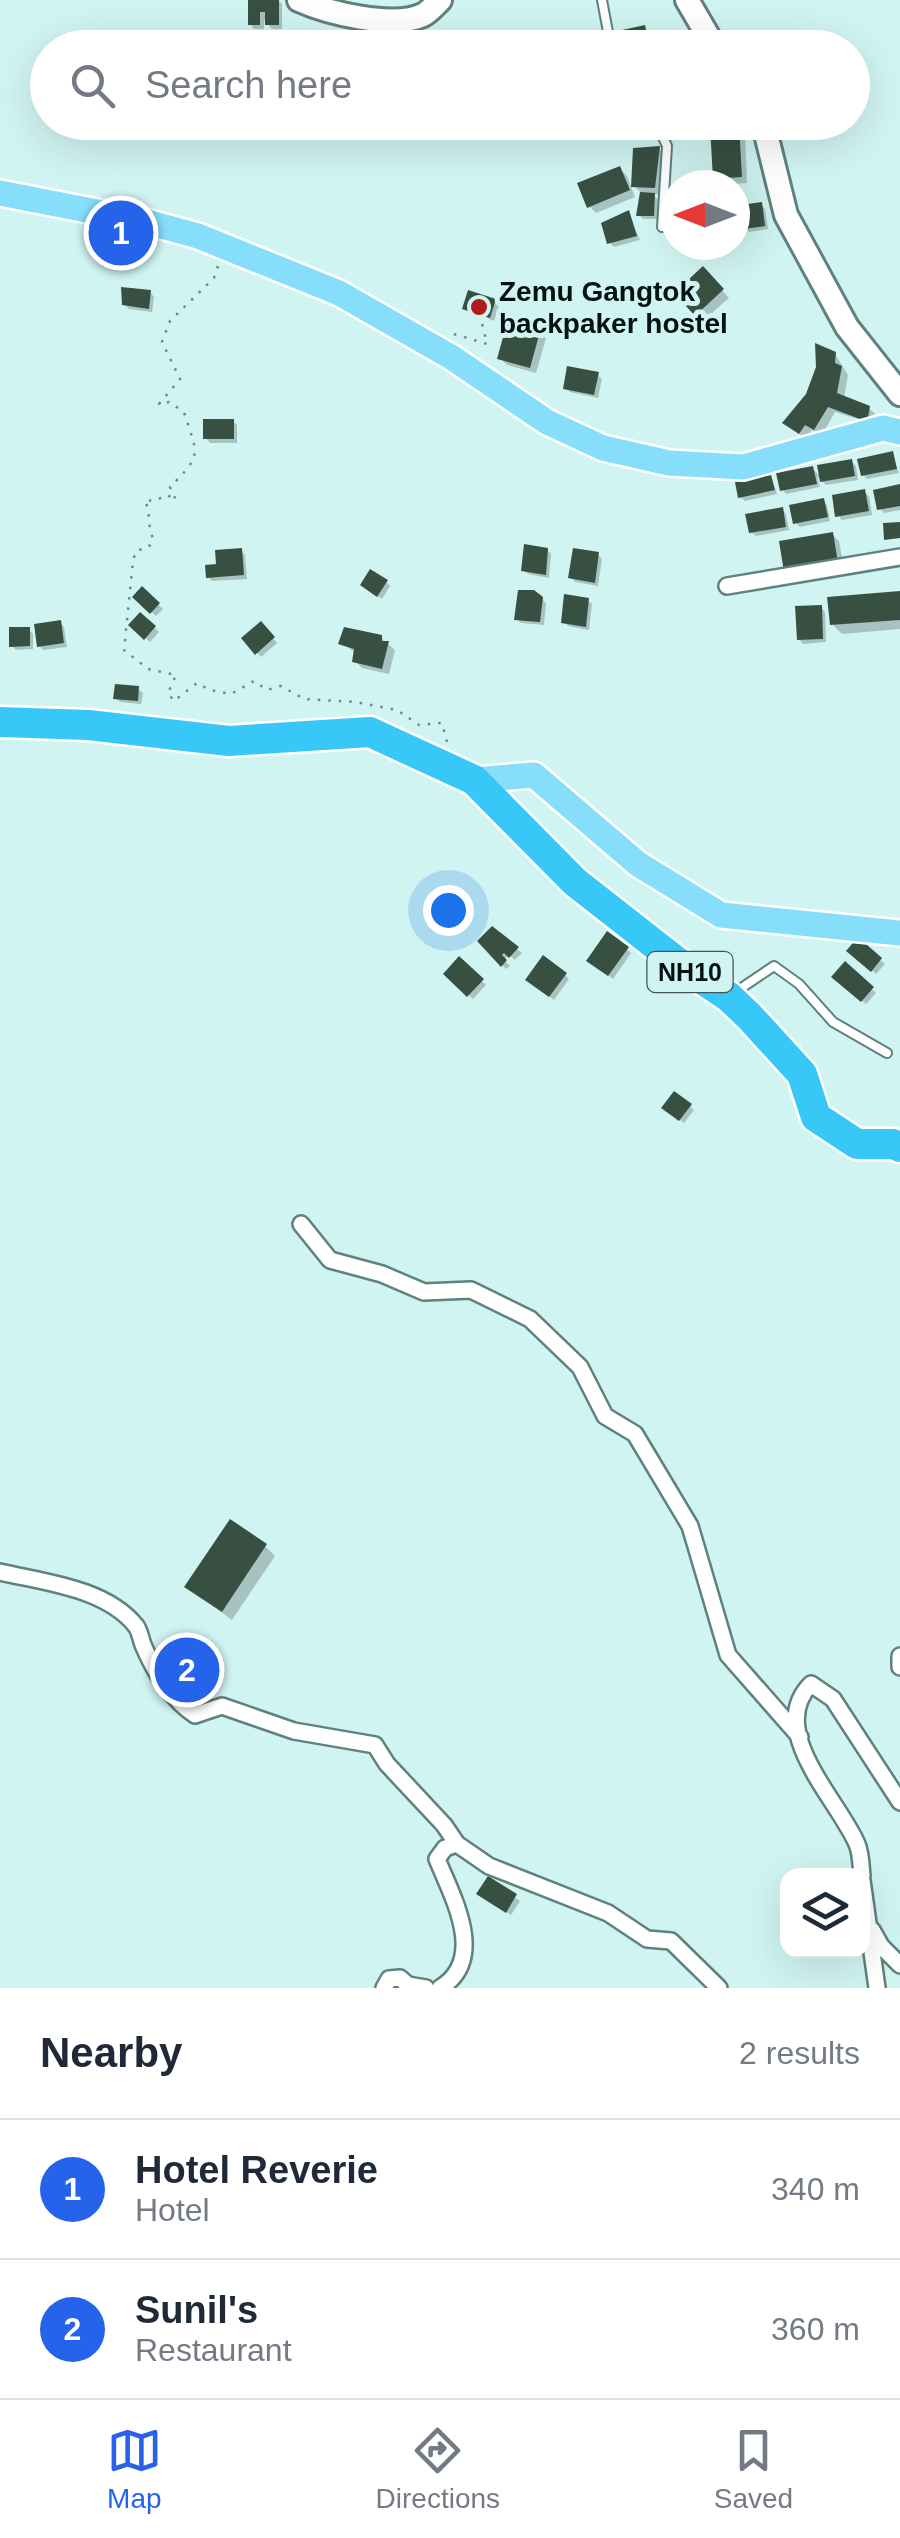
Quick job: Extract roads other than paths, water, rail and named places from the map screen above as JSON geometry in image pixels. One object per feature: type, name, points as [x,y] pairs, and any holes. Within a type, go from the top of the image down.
[{"type":"highway","name":"NH10","points":[[0,722],[88,725],[229,741],[370,732],[474,780],[576,882],[680,965],[729,997],[802,1074],[816,1117],[857,1144],[900,1147]]},
{"type":"main road","points":[[0,193],[144,221],[225,246],[339,293],[451,357],[547,422],[603,448],[669,463],[743,466],[883,428],[900,432]]},
{"type":"main road","points":[[474,780],[534,775],[638,864],[720,915],[900,933]]},
{"type":"street","points":[[299,0],[376,20],[400,22],[425,15],[440,0]]},
{"type":"street","points":[[687,0],[704,30]]},
{"type":"street","points":[[767,140],[786,215],[846,326],[900,394]]},
{"type":"street","points":[[727,586],[900,557]]},
{"type":"street","points":[[301,1224],[330,1260],[382,1274],[424,1292],[471,1290],[530,1320],[580,1367],[605,1416],[635,1434],[690,1526],[728,1655],[800,1737]]},
{"type":"street","points":[[0,1572],[82,1592],[114,1608],[137,1626],[156,1670],[182,1707],[196,1714],[222,1706],[294,1731],[375,1746],[457,1844],[506,1873],[608,1914],[647,1939],[671,1942],[719,1988]]},
{"type":"street","points":[[900,1656],[900,1667]]},
{"type":"street","points":[[861,1868],[858,1846],[818,1783],[800,1737],[795,1707],[811,1684],[833,1698],[900,1802]]},
{"type":"street","points":[[440,1988],[458,1971],[464,1950],[464,1925],[436,1859],[445,1848],[457,1844]]},
{"type":"street","points":[[870,1926],[881,1946],[900,1965]]},
{"type":"street","points":[[870,1937],[877,1988]]},
{"type":"street","points":[[384,1988],[389,1979],[400,1978],[426,1988]]},
{"type":"lane","points":[[602,0],[608,30]]},
{"type":"lane","points":[[664,140],[666,170]]},
{"type":"lane","points":[[729,997],[774,966],[800,984],[832,1022],[887,1052]]},
{"type":"place","name":"Hotel Reverie","points":[[121,233]]},
{"type":"place","name":"Zemu Gangtok backpaker hostel","points":[[479,307]]},
{"type":"place","name":"Sunil's","points":[[187,1670]]}]
